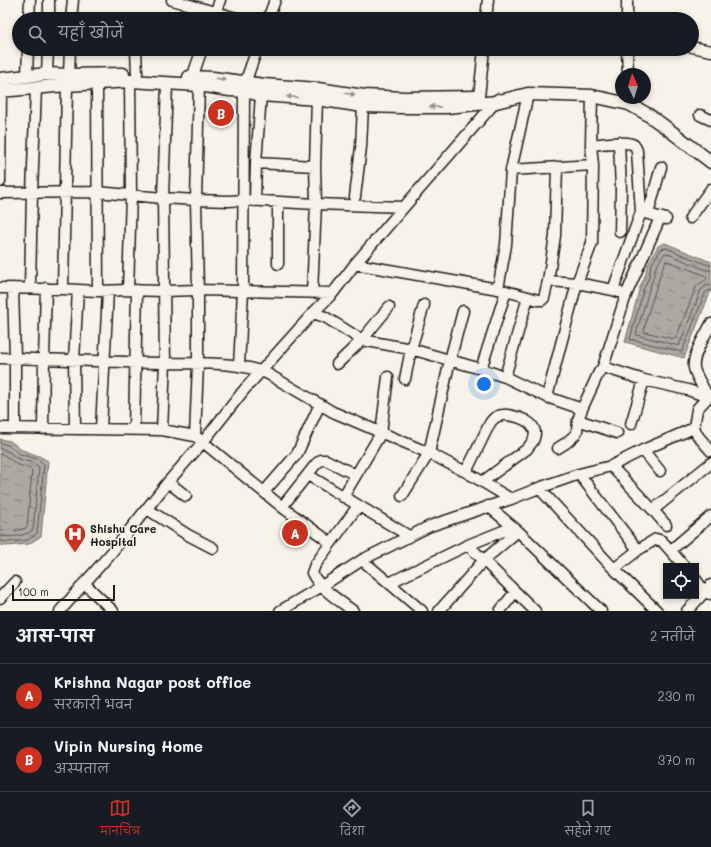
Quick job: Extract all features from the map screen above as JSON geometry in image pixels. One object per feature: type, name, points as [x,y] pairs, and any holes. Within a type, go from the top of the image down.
[{"type":"main road","points":[[0,87],[27,76],[47,74],[68,80],[97,83],[134,78],[167,84],[213,78],[244,87],[261,95],[317,99],[363,106],[447,107],[528,94],[592,96],[615,99]]},
{"type":"main road","points":[[0,87],[36,88],[68,80],[134,78],[195,81]]},
{"type":"main road","points":[[244,87],[264,85],[318,89],[364,96],[404,98],[479,97],[498,99]]},
{"type":"main road","points":[[633,104],[711,162]]},
{"type":"street","points":[[29,12],[30,0]]},
{"type":"street","points":[[49,0],[49,12]]},
{"type":"street","points":[[72,0],[73,12]]},
{"type":"street","points":[[172,0],[204,12]]},
{"type":"street","points":[[216,12],[220,0]]},
{"type":"street","points":[[271,12],[275,0]]},
{"type":"street","points":[[487,12],[488,0]]},
{"type":"street","points":[[627,0],[627,12]]},
{"type":"street","points":[[699,48],[711,51]]},
{"type":"street","points":[[27,76],[28,56]]},
{"type":"street","points":[[47,74],[48,56]]},
{"type":"street","points":[[63,289],[70,56]]},
{"type":"street","points":[[134,429],[136,362],[132,290],[131,195],[136,56]]},
{"type":"street","points":[[199,439],[195,81],[200,56]]},
{"type":"street","points":[[239,366],[243,291],[244,87],[255,56]]},
{"type":"street","points":[[479,97],[483,56]]},
{"type":"street","points":[[627,56],[628,68]]},
{"type":"street","points":[[97,83],[97,192],[103,291],[104,361],[101,429]]},
{"type":"street","points":[[162,430],[165,363],[163,198],[167,84]]},
{"type":"street","points":[[0,87],[0,182]]},
{"type":"street","points":[[30,288],[36,88]]},
{"type":"street","points":[[481,369],[502,290],[511,170],[528,94]]},
{"type":"street","points":[[255,201],[261,95]]},
{"type":"street","points":[[547,397],[577,283],[592,243],[592,96]]},
{"type":"street","points":[[312,293],[316,204],[315,166],[317,99]]},
{"type":"street","points":[[60,611],[112,552],[147,509],[199,439],[313,313],[333,293],[355,264],[498,99]]},
{"type":"street","points":[[355,197],[361,147],[363,106]]},
{"type":"street","points":[[700,115],[711,120]]},
{"type":"street","points":[[592,145],[619,142],[634,145],[637,148],[644,213]]},
{"type":"street","points":[[619,142],[621,190],[620,232]]},
{"type":"street","points":[[256,163],[315,166]]},
{"type":"street","points":[[511,170],[593,165]]},
{"type":"street","points":[[355,264],[502,290],[542,300],[544,298],[548,281],[555,236],[557,167]]},
{"type":"street","points":[[613,290],[661,167]]},
{"type":"street","points":[[690,218],[711,189]]},
{"type":"street","points":[[0,193],[97,192],[196,200],[243,200],[404,207]]},
{"type":"street","points":[[278,202],[278,264]]},
{"type":"street","points":[[558,448],[575,435],[577,431],[578,420],[599,372],[603,367],[626,295],[663,219],[644,213]]},
{"type":"street","points":[[548,281],[577,283],[613,290],[626,295]]},
{"type":"street","points":[[0,288],[46,288],[103,291],[198,290],[333,293]]},
{"type":"street","points":[[13,288],[15,428]]},
{"type":"street","points":[[43,429],[46,288]]},
{"type":"street","points":[[74,429],[74,360],[78,290]]},
{"type":"street","points":[[505,377],[528,297]]},
{"type":"street","points":[[405,379],[411,349],[424,305]]},
{"type":"street","points":[[337,364],[362,340],[389,307]]},
{"type":"street","points":[[402,496],[429,453],[450,360],[463,311]]},
{"type":"street","points":[[313,313],[325,317],[362,340],[411,349],[481,369],[505,377],[547,397],[582,409]]},
{"type":"street","points":[[710,396],[694,369],[696,354],[711,324]]},
{"type":"street","points":[[0,358],[227,364],[261,371],[333,412],[429,453],[466,472],[511,499]]},
{"type":"street","points":[[603,367],[644,380],[710,396]]},
{"type":"street","points":[[343,497],[381,433],[388,377]]},
{"type":"street","points":[[631,424],[644,380]]},
{"type":"street","points":[[710,396],[697,409],[694,428],[698,436],[711,451]]},
{"type":"street","points":[[264,492],[297,454],[320,404]]},
{"type":"street","points":[[466,472],[492,420],[504,414],[527,420],[532,425],[534,430],[532,442],[527,449],[482,482]]},
{"type":"street","points":[[578,420],[617,432]]},
{"type":"street","points":[[0,428],[162,430],[199,439],[282,507],[331,543]]},
{"type":"street","points":[[280,611],[362,560],[430,526],[579,474],[611,466],[643,450],[694,428]]},
{"type":"street","points":[[643,450],[660,471]]},
{"type":"street","points":[[282,507],[316,464],[321,460],[326,460],[356,475]]},
{"type":"street","points":[[653,510],[711,462]]},
{"type":"street","points":[[611,466],[666,525]]},
{"type":"street","points":[[579,474],[638,550]]},
{"type":"street","points":[[308,475],[409,536]]},
{"type":"street","points":[[168,482],[186,496]]},
{"type":"street","points":[[538,488],[614,570],[657,611]]},
{"type":"street","points":[[353,611],[322,586],[312,573],[315,565],[358,506]]},
{"type":"street","points":[[488,506],[516,529],[600,611]]},
{"type":"street","points":[[147,509],[188,535],[213,548]]},
{"type":"street","points":[[671,550],[711,516]]},
{"type":"street","points":[[389,584],[468,545],[516,529]]},
{"type":"street","points":[[439,611],[484,560],[516,529]]},
{"type":"street","points":[[614,570],[638,550],[656,539],[662,541],[682,563]]},
{"type":"street","points":[[468,545],[516,592],[530,609]]},
{"type":"street","points":[[362,560],[422,611]]},
{"type":"street","points":[[0,598],[15,582]]},
{"type":"street","points":[[84,583],[113,611]]},
{"type":"street","points":[[688,611],[709,591],[699,583]]},
{"type":"street","points":[[500,611],[516,592]]},
{"type":"water","points":[[665,243],[711,262],[711,290],[684,358],[625,342],[648,264],[658,246]]},
{"type":"water","points":[[0,439],[10,441],[22,450],[48,461],[41,536],[29,544],[6,546],[0,545]]},
{"type":"place","name":"Vipin Nursing Home","points":[[221,113]]},
{"type":"place","name":"Krishna Nagar post office","points":[[295,533]]},
{"type":"place","name":"Shishu Care Hospital","points":[[75,554]]}]
